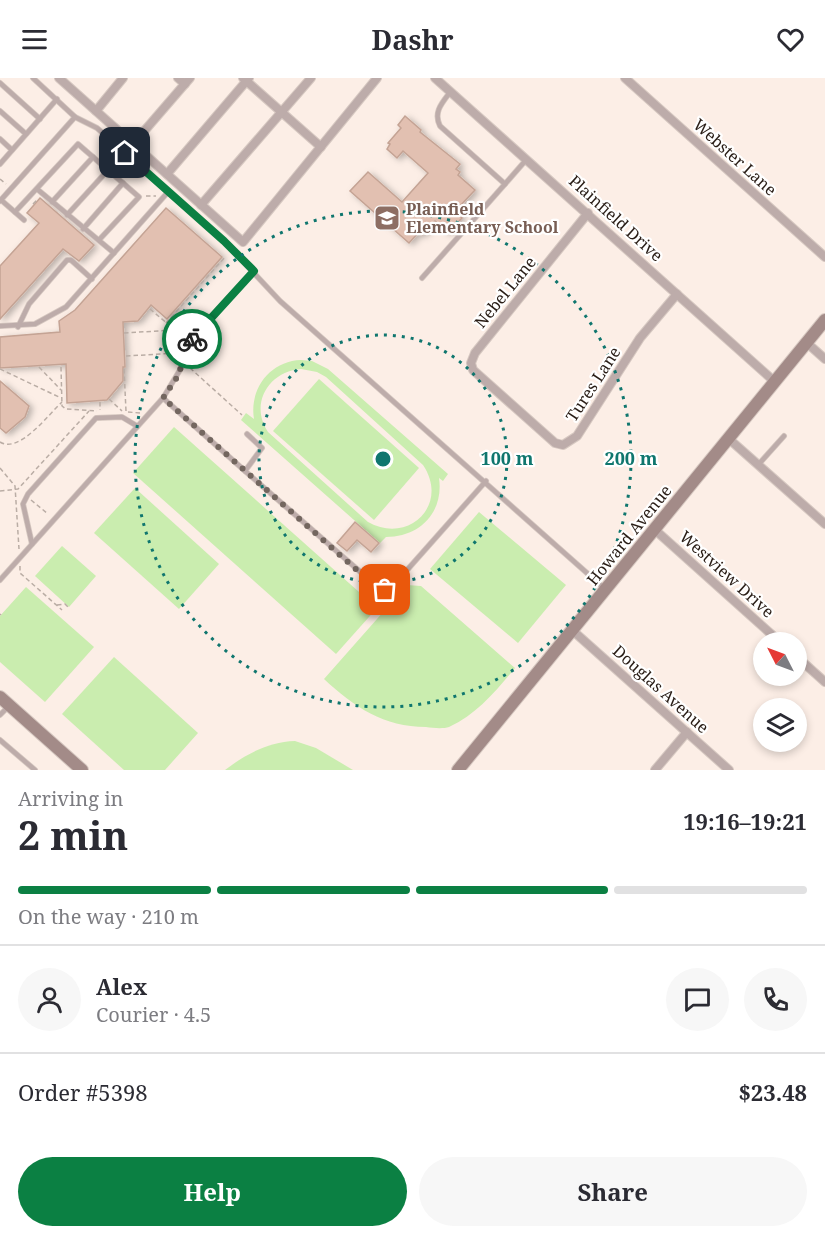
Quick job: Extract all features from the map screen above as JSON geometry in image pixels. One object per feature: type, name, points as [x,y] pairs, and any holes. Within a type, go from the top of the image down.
[{"type":"street","points":[[96,111],[123,78]]},
{"type":"street","points":[[201,205],[311,78]]},
{"type":"street","points":[[62,79],[243,242],[377,78]]},
{"type":"street","name":"Plainfield Drive","points":[[435,78],[775,382]]},
{"type":"street","name":"Webster Lane","points":[[625,78],[825,257]]},
{"type":"street","points":[[167,174],[246,79],[321,147]]},
{"type":"street","points":[[133,144],[184,80]]},
{"type":"street","name":"Nebel Lane","points":[[471,363],[475,353],[588,213]]},
{"type":"street","name":"Tures Lane","points":[[471,363],[473,370],[547,436],[555,443],[563,445],[577,436],[640,338],[677,294]]},
{"type":"street","name":"Howard Avenue","points":[[458,770],[825,321]]},
{"type":"street","points":[[807,343],[825,359]]},
{"type":"street","points":[[729,439],[825,524]]},
{"type":"street","name":"Westview Drive","points":[[654,529],[769,632]]},
{"type":"street","name":"Douglas Avenue","points":[[572,630],[729,770]]},
{"type":"street","points":[[807,666],[825,682]]},
{"type":"street","points":[[0,697],[82,770]]},
{"type":"street","points":[[655,770],[687,732]]},
{"type":"lane","points":[[33,78],[75,117],[97,128],[254,271],[280,301],[486,481],[605,590]]},
{"type":"lane","points":[[0,82],[40,119]]},
{"type":"lane","points":[[451,92],[438,110],[440,126],[505,184]]},
{"type":"lane","points":[[0,164],[57,99]]},
{"type":"lane","points":[[0,111],[26,134]]},
{"type":"lane","points":[[24,220],[1,200],[75,117]]},
{"type":"lane","points":[[0,139],[12,150]]},
{"type":"lane","points":[[15,213],[78,144],[139,197],[99,240]]},
{"type":"lane","points":[[52,202],[93,157]]},
{"type":"lane","points":[[422,278],[527,159]]},
{"type":"lane","points":[[68,215],[108,170]]},
{"type":"lane","points":[[83,228],[123,183]]},
{"type":"lane","points":[[37,189],[114,253]]},
{"type":"lane","points":[[0,326],[18,327],[35,324],[55,315],[92,279],[168,192]]},
{"type":"lane","points":[[18,327],[29,304],[67,261],[71,260],[92,279]]},
{"type":"lane","points":[[0,580],[163,398],[183,365],[188,345],[254,271]]},
{"type":"lane","points":[[163,398],[376,587],[385,590],[395,584],[486,481]]},
{"type":"lane","points":[[32,544],[22,504],[28,494],[88,426],[96,418],[122,417],[137,426]]},
{"type":"lane","points":[[245,471],[262,448],[247,434]]},
{"type":"lane","points":[[758,465],[784,436]]},
{"type":"lane","points":[[0,715],[10,706]]},
{"type":"lane","points":[[0,740],[35,770]]},
{"type":"path","points":[[0,179],[7,185]]},
{"type":"path","points":[[139,197],[157,197]]},
{"type":"path","points":[[166,323],[225,257]]},
{"type":"path","points":[[150,309],[184,338]]},
{"type":"path","points":[[124,333],[175,330]]},
{"type":"path","points":[[126,356],[179,353]]},
{"type":"path","points":[[39,367],[62,390]]},
{"type":"path","points":[[61,367],[62,400],[66,409],[100,411],[100,402]]},
{"type":"path","points":[[190,368],[242,416]]},
{"type":"path","points":[[0,369],[62,400]]},
{"type":"path","points":[[124,369],[124,412]]},
{"type":"path","points":[[109,399],[124,412]]},
{"type":"path","points":[[0,442],[12,446],[19,444],[62,400]]},
{"type":"path","points":[[0,491],[15,490],[89,411]]},
{"type":"path","points":[[111,411],[140,412]]},
{"type":"path","points":[[0,468],[15,490],[19,550]]},
{"type":"path","points":[[31,499],[50,516]]},
{"type":"path","points":[[20,563],[20,573],[62,610]]},
{"type":"path","points":[[57,606],[65,604],[68,607]]},
{"type":"green space","points":[[312,361],[328,369],[448,474],[443,481],[439,478],[438,502],[427,520],[419,527],[409,533],[386,537],[380,543],[241,420],[246,413],[254,419],[253,408],[258,387],[271,371],[290,362]],"holes":[[[301,369],[317,372],[326,377],[423,465],[430,480],[431,494],[428,507],[421,517],[410,525],[383,528],[368,522],[268,432],[261,411],[265,391],[271,382],[290,371]]]},
{"type":"green space","points":[[319,379],[419,468],[374,520],[273,431]]},
{"type":"green space","points":[[174,427],[377,608],[336,654],[133,473]]},
{"type":"green space","points":[[135,488],[219,564],[179,609],[94,533]]},
{"type":"green space","points":[[479,512],[566,585],[518,643],[430,569]]},
{"type":"green space","points":[[62,546],[96,576],[69,607],[35,576]]},
{"type":"green space","points":[[407,585],[421,586],[515,668],[477,709],[449,727],[411,726],[383,719],[358,706],[324,679]]},
{"type":"green space","points":[[26,587],[94,647],[45,702],[0,662],[0,616]]},
{"type":"green space","points":[[114,657],[198,733],[165,770],[124,770],[62,714]]},
{"type":"green space","points":[[295,741],[316,748],[353,770],[225,770],[258,750]]},
{"type":"building","points":[[405,116],[421,130],[420,132],[460,164],[456,169],[460,172],[458,175],[475,190],[459,207],[462,210],[458,214],[462,218],[448,233],[435,221],[422,235],[419,232],[409,243],[350,191],[368,172],[402,202],[428,173],[403,151],[397,158],[387,149],[390,144],[388,143],[401,128],[398,125]]},
{"type":"building","points":[[40,198],[94,245],[79,261],[63,249],[0,319],[0,266],[39,223],[27,213]]},
{"type":"building","points":[[166,208],[222,257],[167,319],[151,305],[138,321],[123,322],[125,367],[123,367],[123,381],[107,400],[67,403],[66,364],[0,368],[0,337],[60,332],[59,321],[75,310]]},
{"type":"building","points":[[0,381],[29,406],[25,417],[6,433],[0,428]]},
{"type":"building","points":[[355,522],[379,543],[371,552],[357,540],[347,551],[337,543]]},
{"type":"way so far","points":[[192,339],[186,349],[178,376],[163,398],[378,589],[385,590]]},
{"type":"place","name":"Plainfield Elementary School","points":[[387,218]]},
{"type":"route","points":[[125,153],[224,241],[254,271],[192,339]]}]
